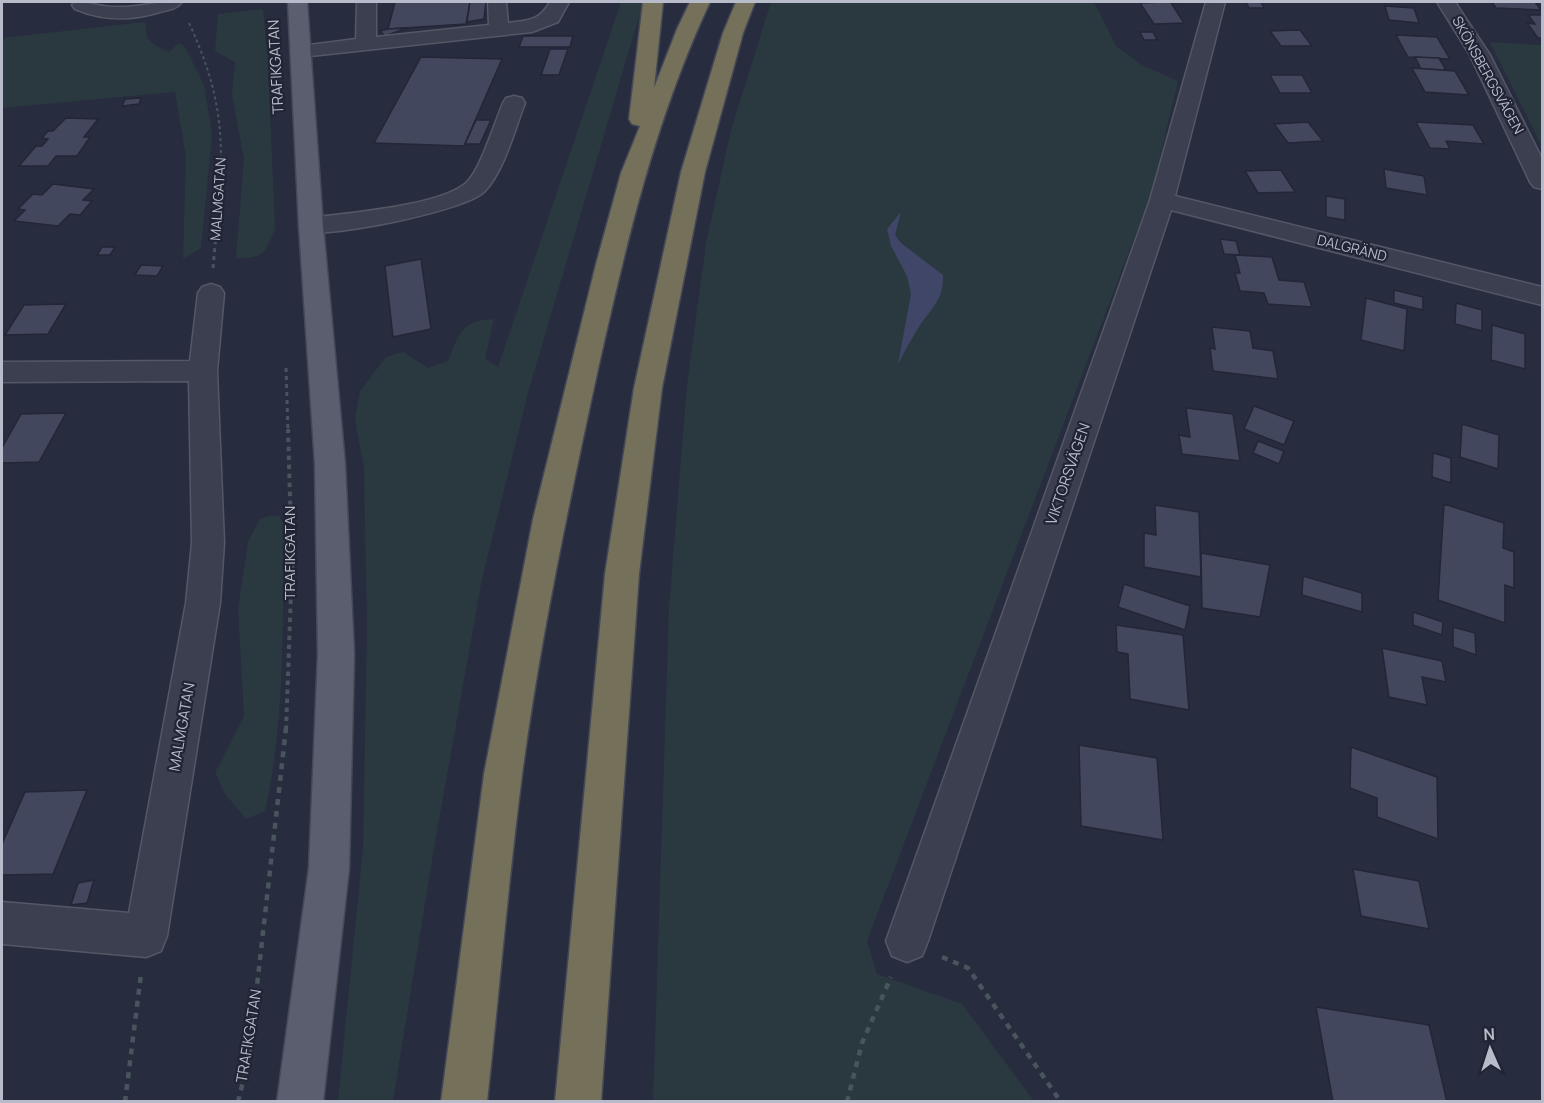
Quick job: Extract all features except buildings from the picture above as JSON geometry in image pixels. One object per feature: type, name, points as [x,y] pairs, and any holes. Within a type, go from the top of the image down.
[{"type":"highway","points":[[633,173],[653,2]]},
{"type":"highway","points":[[464,1101],[504,774],[537,579],[582,377],[633,173],[687,30],[700,2]]},
{"type":"highway","points":[[578,1101],[622,574],[648,388],[693,172],[733,33],[745,2]]},
{"type":"main road","name":"TRAFIKGATAN","points":[[297,2],[311,226],[330,464],[336,654],[329,868],[300,1101]]},
{"type":"street","points":[[84,2],[82,5],[97,12],[123,14],[150,10],[172,2]]},
{"type":"street","points":[[366,2],[366,44]]},
{"type":"street","points":[[497,2],[499,29]]},
{"type":"street","points":[[301,51],[532,26],[551,18],[559,2]]},
{"type":"street","name":"VIKTORSVÄGEN","points":[[907,941],[1162,200],[1215,2]]},
{"type":"street","name":"SKÖNSBERGSVÄGEN","points":[[1446,2],[1480,55],[1542,182]]},
{"type":"street","points":[[311,226],[423,207],[462,196],[476,187],[514,103]]},
{"type":"street","name":"DALGRÄND","points":[[1162,200],[1542,296]]},
{"type":"street","name":"MALMGATAN","points":[[146,936],[203,603],[208,543],[203,372],[211,294]]},
{"type":"street","points":[[2,372],[203,372]]},
{"type":"street","points":[[2,923],[146,936]]},
{"type":"path","name":"MALMGATAN","points":[[172,2],[184,14],[200,46],[213,80],[219,117],[223,167],[211,294]]},
{"type":"path","name":"TRAFIKGATAN","points":[[238,1101],[249,1057],[286,740],[292,566],[286,365]]},
{"type":"path","points":[[125,1101],[146,936]]},
{"type":"path","points":[[848,1101],[862,1044],[907,941],[968,968],[1061,1101]]},
{"type":"shaded area","points":[[621,2],[642,2],[641,10],[529,389],[482,579],[434,848],[393,1101],[338,1101],[363,848],[367,629],[364,469],[355,419],[360,391],[386,357],[403,352],[428,368],[448,361],[463,330],[474,322],[483,320],[494,319],[485,359],[498,367]]},
{"type":"shaded area","points":[[771,2],[1094,2],[1116,46],[1142,65],[1178,81],[1152,191],[867,941],[877,974],[962,1004],[1034,1101],[653,1102],[669,607],[687,385],[706,243],[731,130]]},
{"type":"shaded area","points":[[263,9],[268,63],[275,228],[262,253],[258,256],[236,258],[244,159],[232,94],[235,62],[215,51],[218,14]]},
{"type":"shaded area","points":[[145,22],[147,38],[156,46],[169,52],[179,43],[185,47],[204,85],[212,134],[201,248],[183,259],[186,157],[175,92],[2,108],[2,38]]},
{"type":"shaded area","points":[[1490,42],[1542,45],[1542,146]]},
{"type":"shaded area","points":[[279,516],[284,525],[280,705],[272,776],[265,811],[246,819],[225,794],[215,773],[244,716],[238,609],[248,542],[260,519]]},
{"type":"water","points":[[901,212],[895,235],[901,243],[943,275],[943,284],[939,298],[914,334],[898,364],[911,294],[907,276],[891,246],[887,229]]}]
